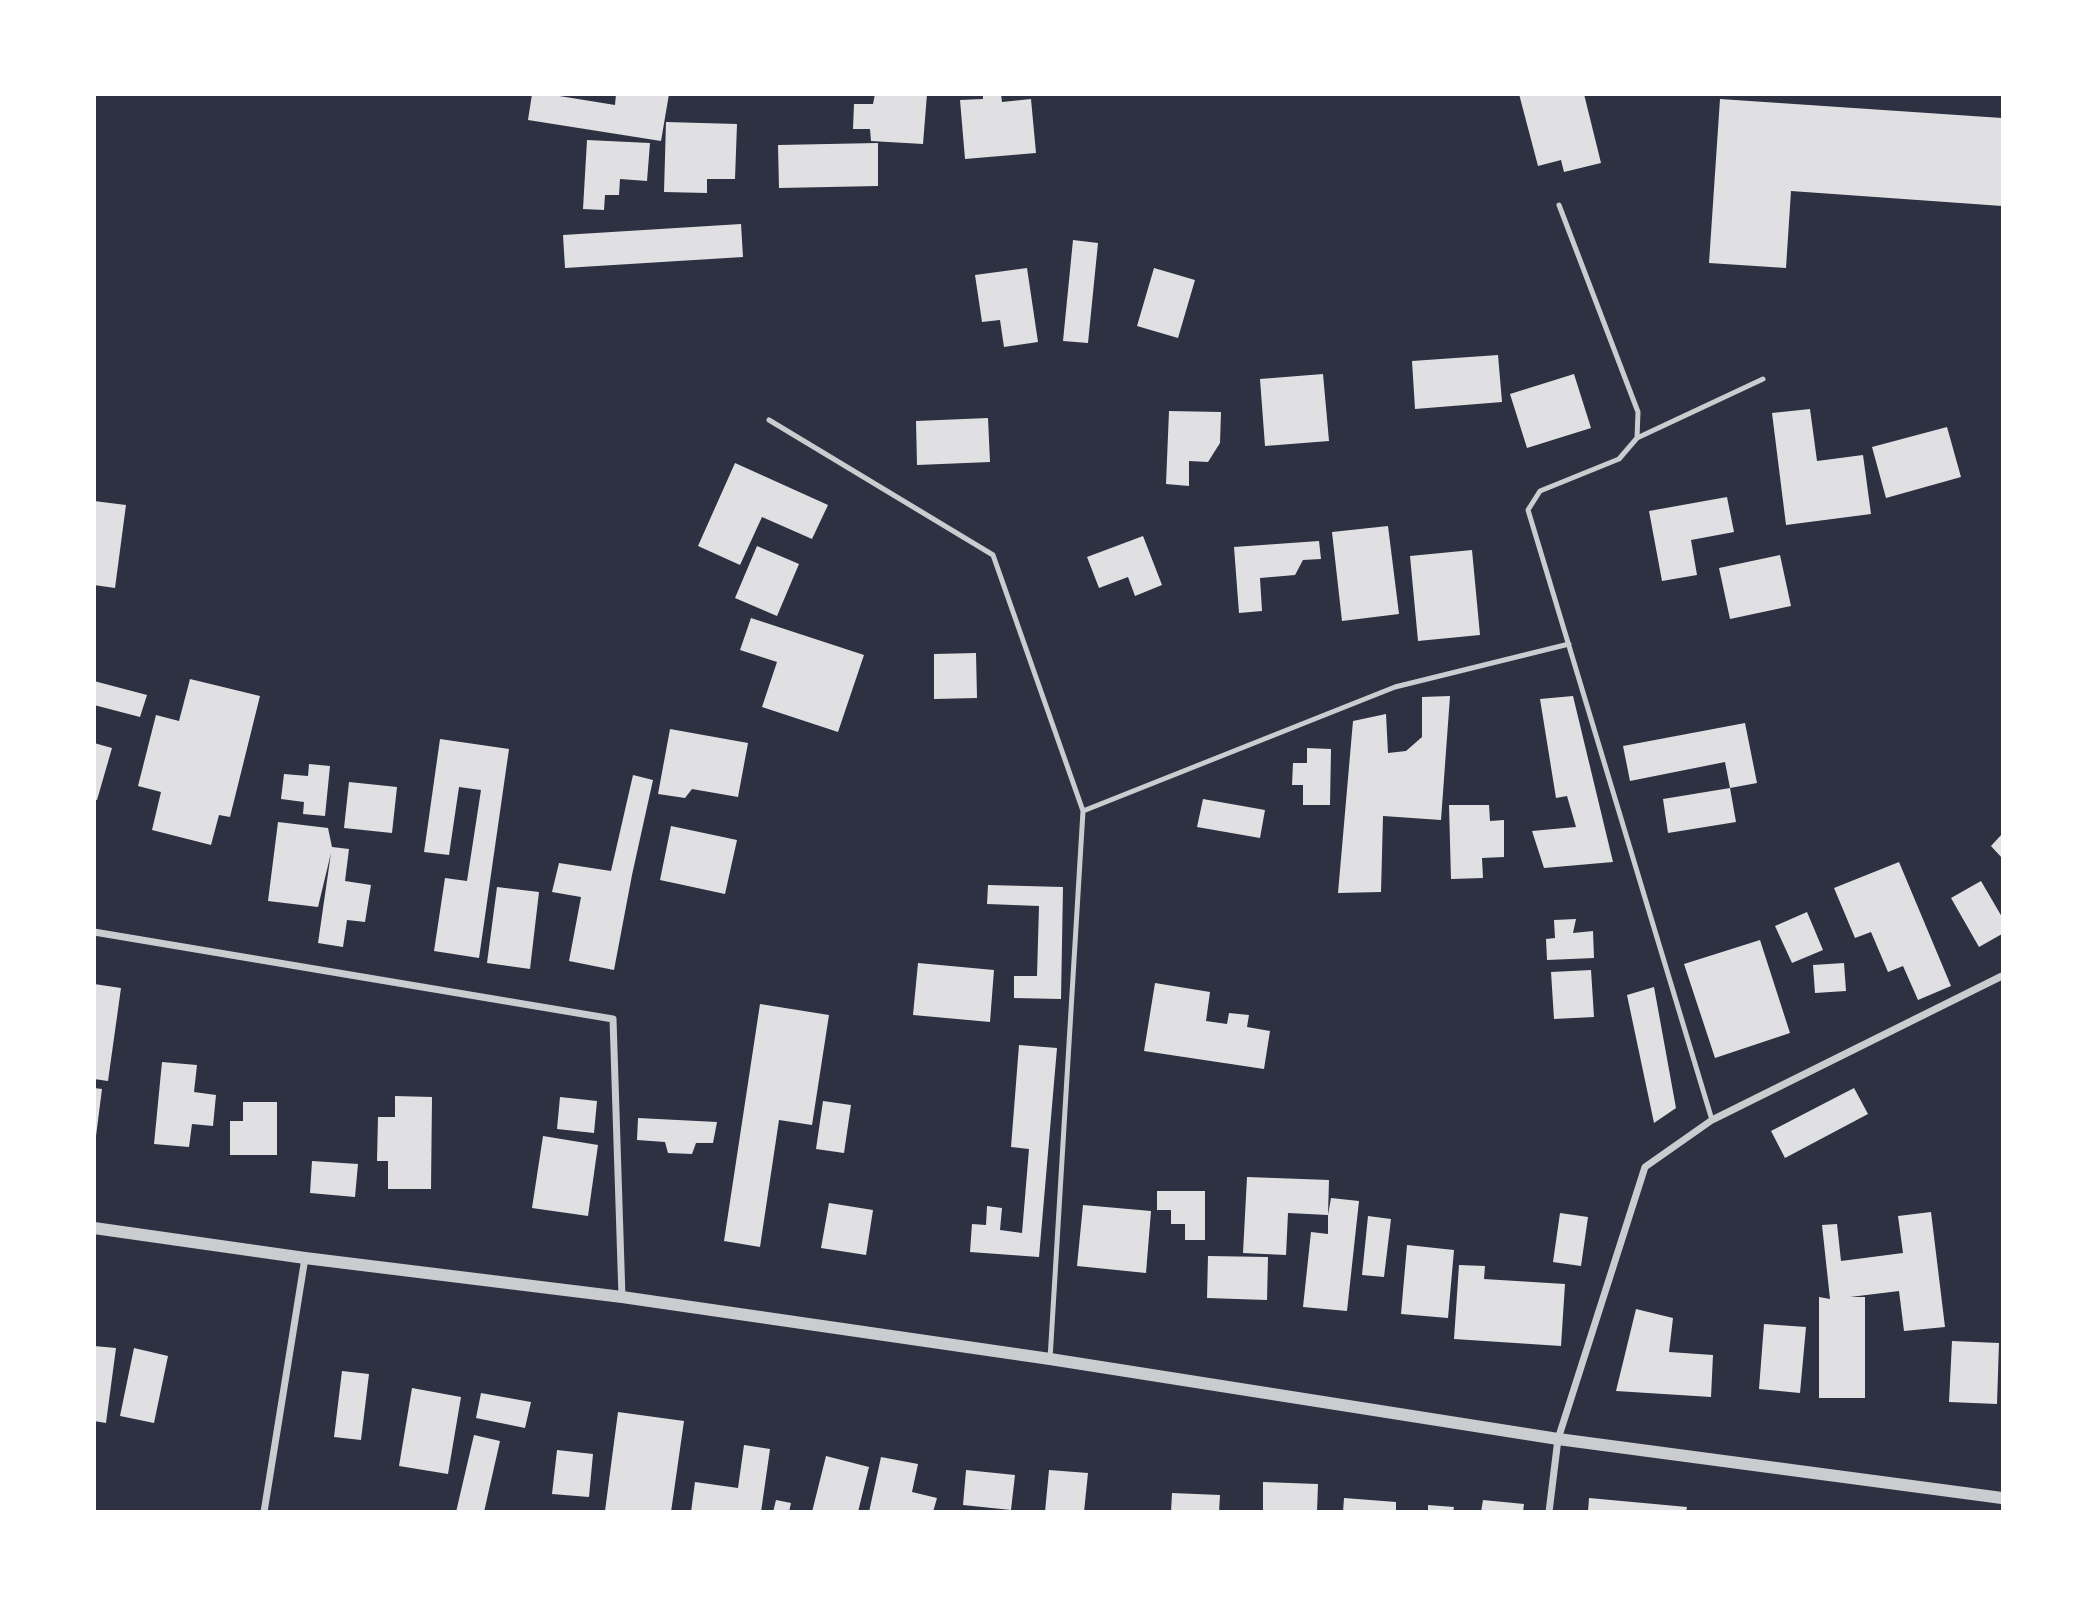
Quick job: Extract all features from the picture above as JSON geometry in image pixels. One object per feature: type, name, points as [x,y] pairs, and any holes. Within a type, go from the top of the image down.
[{"type":"street","points":[[94,932],[613,1018],[622,1297]]},
{"type":"street","points":[[1549,1511],[1558,1439],[1645,1167],[1712,1120],[2003,976]]},
{"type":"street","points":[[94,1228],[305,1258],[622,1297],[1051,1359],[1558,1439],[2003,1498]]},
{"type":"street","points":[[264,1511],[305,1258]]},
{"type":"lane","points":[[1559,205],[1638,412],[1637,438]]},
{"type":"lane","points":[[1712,1120],[1528,510],[1540,491],[1619,459],[1637,438],[1763,379]]},
{"type":"lane","points":[[769,419],[993,555],[1083,811],[1051,1359]]},
{"type":"lane","points":[[1083,811],[1395,687],[1569,644]]},
{"type":"building","points":[[532,94],[615,105],[616,94],[669,94],[661,141],[528,120]]},
{"type":"building","points":[[875,94],[927,94],[923,144],[871,141],[870,129],[853,129],[854,104],[873,104]]},
{"type":"building","points":[[983,94],[1001,94],[1002,102],[1031,99],[1036,153],[965,159],[960,100],[983,99]]},
{"type":"building","points":[[1519,94],[1584,94],[1601,163],[1564,172],[1561,160],[1538,166]]},
{"type":"building","points":[[1720,99],[2002,118],[2002,206],[1791,191],[1786,268],[1709,263]]},
{"type":"building","points":[[666,122],[737,124],[735,179],[707,179],[707,193],[664,192]]},
{"type":"building","points":[[587,140],[650,143],[647,181],[620,179],[619,195],[605,195],[604,210],[583,209]]},
{"type":"building","points":[[878,143],[878,186],[779,188],[778,145]]},
{"type":"building","points":[[741,224],[743,257],[565,268],[563,235]]},
{"type":"building","points":[[1073,240],[1098,243],[1088,343],[1063,341]]},
{"type":"building","points":[[1027,268],[1038,342],[1004,347],[1000,320],[982,322],[975,275]]},
{"type":"building","points":[[1154,268],[1195,280],[1178,338],[1137,326]]},
{"type":"building","points":[[1498,355],[1502,402],[1415,409],[1412,361]]},
{"type":"building","points":[[1323,374],[1329,441],[1265,446],[1260,379]]},
{"type":"building","points":[[1574,374],[1591,428],[1527,448],[1510,394]]},
{"type":"building","points":[[1810,409],[1817,461],[1863,455],[1871,514],[1786,525],[1772,413]]},
{"type":"building","points":[[1169,411],[1221,412],[1220,443],[1208,462],[1189,461],[1189,486],[1166,484]]},
{"type":"building","points":[[988,418],[990,462],[917,465],[916,421]]},
{"type":"building","points":[[1947,427],[1961,477],[1886,498],[1872,447]]},
{"type":"building","points":[[735,463],[828,505],[812,539],[762,517],[740,565],[698,546]]},
{"type":"building","points":[[1727,497],[1734,532],[1691,540],[1697,575],[1662,581],[1649,511]]},
{"type":"building","points":[[94,501],[126,505],[115,588],[94,585]]},
{"type":"building","points":[[1388,526],[1399,614],[1342,621],[1332,532]]},
{"type":"building","points":[[1143,536],[1162,585],[1135,596],[1128,577],[1099,588],[1087,557]]},
{"type":"building","points":[[1319,541],[1321,559],[1303,560],[1295,575],[1260,578],[1262,611],[1239,613],[1234,547]]},
{"type":"building","points":[[757,546],[799,564],[777,616],[735,598]]},
{"type":"building","points":[[1472,550],[1480,635],[1418,641],[1410,556]]},
{"type":"building","points":[[1780,555],[1791,606],[1730,619],[1719,568]]},
{"type":"building","points":[[751,618],[864,655],[838,732],[762,707],[777,662],[740,650]]},
{"type":"building","points":[[976,653],[977,698],[934,699],[934,654]]},
{"type":"building","points":[[190,679],[260,696],[230,817],[219,815],[211,845],[152,830],[161,792],[138,786],[156,715],[179,721]]},
{"type":"building","points":[[94,681],[147,695],[140,717],[94,705]]},
{"type":"building","points":[[1450,696],[1441,820],[1383,816],[1381,892],[1338,893],[1353,721],[1386,714],[1388,753],[1406,751],[1422,737],[1422,697]]},
{"type":"building","points":[[1573,696],[1613,862],[1544,868],[1532,831],[1576,827],[1567,796],[1556,798],[1540,699]]},
{"type":"building","points":[[1745,723],[1757,783],[1730,788],[1725,762],[1630,781],[1623,746]]},
{"type":"building","points":[[670,729],[748,743],[738,797],[692,789],[685,798],[658,794]]},
{"type":"building","points":[[440,739],[509,749],[479,958],[434,951],[445,878],[467,881],[481,790],[459,787],[449,855],[424,852]]},
{"type":"building","points":[[94,743],[112,748],[97,800],[94,799]]},
{"type":"building","points":[[1307,748],[1331,749],[1330,805],[1303,805],[1303,785],[1292,785],[1293,763],[1307,763]]},
{"type":"building","points":[[309,764],[330,766],[325,816],[303,814],[304,802],[281,799],[284,774],[308,776]]},
{"type":"building","points":[[633,775],[653,780],[614,970],[569,961],[581,897],[552,892],[559,863],[611,871]]},
{"type":"building","points":[[349,782],[397,787],[392,833],[344,828]]},
{"type":"building","points":[[1730,788],[1736,822],[1668,833],[1663,799]]},
{"type":"building","points":[[1203,799],[1265,810],[1260,838],[1197,827]]},
{"type":"building","points":[[1449,805],[1489,805],[1490,821],[1504,820],[1504,857],[1482,858],[1483,878],[1451,879]]},
{"type":"building","points":[[278,822],[328,828],[332,847],[349,849],[345,881],[371,885],[365,922],[347,920],[343,947],[318,943],[331,853],[318,907],[268,901]]},
{"type":"building","points":[[671,826],[737,840],[725,894],[660,880]]},
{"type":"building","points":[[2002,834],[2002,858],[1991,846]]},
{"type":"building","points":[[1899,862],[1951,986],[1918,1000],[1903,966],[1888,972],[1871,932],[1855,938],[1834,888]]},
{"type":"building","points":[[1981,881],[2002,917],[2002,934],[1979,947],[1951,898]]},
{"type":"building","points":[[988,885],[1063,887],[1061,999],[1014,998],[1014,976],[1037,976],[1039,906],[987,904]]},
{"type":"building","points":[[497,887],[539,892],[530,969],[487,963]]},
{"type":"building","points":[[1807,912],[1823,950],[1792,963],[1775,926]]},
{"type":"building","points":[[1576,919],[1573,933],[1593,931],[1594,958],[1547,960],[1546,939],[1555,938],[1554,920]]},
{"type":"building","points":[[1760,940],[1790,1033],[1715,1058],[1684,964]]},
{"type":"building","points":[[918,963],[994,970],[990,1022],[913,1015]]},
{"type":"building","points":[[1844,963],[1846,991],[1815,993],[1813,965]]},
{"type":"building","points":[[1591,970],[1594,1017],[1554,1019],[1551,972]]},
{"type":"building","points":[[1155,983],[1210,992],[1206,1021],[1227,1024],[1229,1013],[1249,1015],[1247,1027],[1270,1031],[1264,1069],[1144,1051]]},
{"type":"building","points":[[94,984],[121,988],[108,1081],[94,1079]]},
{"type":"building","points":[[1654,987],[1676,1108],[1654,1123],[1627,995]]},
{"type":"building","points":[[760,1004],[829,1015],[812,1125],[779,1120],[760,1247],[724,1241]]},
{"type":"building","points":[[1019,1045],[1057,1048],[1039,1257],[970,1252],[972,1224],[986,1225],[987,1206],[1002,1208],[1000,1230],[1022,1233],[1029,1149],[1011,1147]]},
{"type":"building","points":[[162,1062],[197,1065],[194,1092],[216,1095],[213,1126],[192,1124],[189,1147],[154,1144]]},
{"type":"building","points":[[94,1088],[102,1089],[96,1136],[94,1136]]},
{"type":"building","points":[[1854,1088],[1868,1114],[1785,1158],[1771,1131]]},
{"type":"building","points":[[395,1096],[432,1097],[431,1189],[388,1189],[388,1161],[377,1161],[378,1117],[395,1117]]},
{"type":"building","points":[[560,1097],[597,1101],[594,1133],[557,1129]]},
{"type":"building","points":[[823,1101],[851,1105],[844,1153],[816,1149]]},
{"type":"building","points":[[243,1102],[277,1102],[277,1155],[230,1155],[230,1121],[243,1121]]},
{"type":"building","points":[[638,1118],[717,1122],[713,1143],[696,1143],[692,1154],[668,1153],[665,1142],[637,1140]]},
{"type":"building","points":[[543,1136],[598,1145],[588,1216],[532,1208]]},
{"type":"building","points":[[312,1161],[358,1164],[355,1197],[310,1193]]},
{"type":"building","points":[[1247,1177],[1329,1180],[1328,1215],[1288,1213],[1286,1255],[1243,1253]]},
{"type":"building","points":[[1157,1191],[1205,1191],[1205,1240],[1185,1240],[1185,1224],[1171,1224],[1171,1210],[1157,1210]]},
{"type":"building","points":[[1331,1198],[1359,1201],[1347,1311],[1303,1307],[1311,1232],[1328,1234]]},
{"type":"building","points":[[829,1203],[873,1210],[866,1255],[821,1248]]},
{"type":"building","points":[[1083,1205],[1151,1211],[1146,1273],[1077,1266]]},
{"type":"building","points":[[1931,1212],[1945,1327],[1904,1331],[1899,1291],[1850,1297],[1865,1297],[1865,1398],[1819,1398],[1819,1297],[1830,1299],[1822,1225],[1837,1224],[1841,1261],[1903,1253],[1898,1216]]},
{"type":"building","points":[[1560,1213],[1588,1217],[1581,1266],[1553,1262]]},
{"type":"building","points":[[1368,1216],[1391,1219],[1384,1277],[1362,1275]]},
{"type":"building","points":[[1407,1245],[1454,1250],[1448,1318],[1401,1314]]},
{"type":"building","points":[[1208,1256],[1268,1257],[1267,1300],[1207,1298]]},
{"type":"building","points":[[1459,1265],[1485,1266],[1484,1279],[1565,1284],[1561,1346],[1454,1339]]},
{"type":"building","points":[[1636,1309],[1673,1318],[1669,1352],[1713,1355],[1711,1397],[1616,1391]]},
{"type":"building","points":[[1764,1324],[1806,1327],[1800,1393],[1759,1389]]},
{"type":"building","points":[[1952,1341],[1999,1343],[1997,1404],[1949,1402]]},
{"type":"building","points":[[94,1346],[116,1348],[106,1423],[94,1421]]},
{"type":"building","points":[[134,1348],[168,1356],[154,1423],[120,1416]]},
{"type":"building","points":[[342,1371],[369,1374],[361,1440],[334,1437]]},
{"type":"building","points":[[412,1388],[461,1397],[448,1474],[399,1466]]},
{"type":"building","points":[[481,1393],[531,1402],[525,1428],[476,1418]]},
{"type":"building","points":[[618,1412],[684,1421],[671,1512],[605,1511]]},
{"type":"building","points":[[474,1435],[500,1441],[484,1512],[456,1512]]},
{"type":"building","points":[[744,1445],[770,1449],[761,1512],[691,1512],[695,1482],[738,1488]]},
{"type":"building","points":[[557,1450],[593,1454],[589,1497],[552,1494]]},
{"type":"building","points":[[826,1456],[869,1467],[858,1512],[812,1512]]},
{"type":"building","points":[[881,1457],[918,1464],[912,1492],[937,1498],[933,1512],[869,1512]]},
{"type":"building","points":[[966,1470],[1015,1475],[1011,1510],[963,1505]]},
{"type":"building","points":[[1049,1470],[1088,1473],[1084,1512],[1045,1512]]},
{"type":"building","points":[[1263,1482],[1318,1484],[1317,1512],[1263,1512]]},
{"type":"building","points":[[1172,1493],[1220,1495],[1219,1512],[1171,1512]]},
{"type":"building","points":[[1344,1498],[1396,1502],[1396,1512],[1343,1512]]},
{"type":"building","points":[[1589,1498],[1687,1507],[1686,1512],[1588,1512]]},
{"type":"building","points":[[776,1500],[791,1503],[789,1512],[773,1512]]},
{"type":"building","points":[[1483,1500],[1524,1504],[1523,1512],[1481,1512]]},
{"type":"building","points":[[1428,1505],[1454,1507],[1453,1512],[1428,1512]]}]
